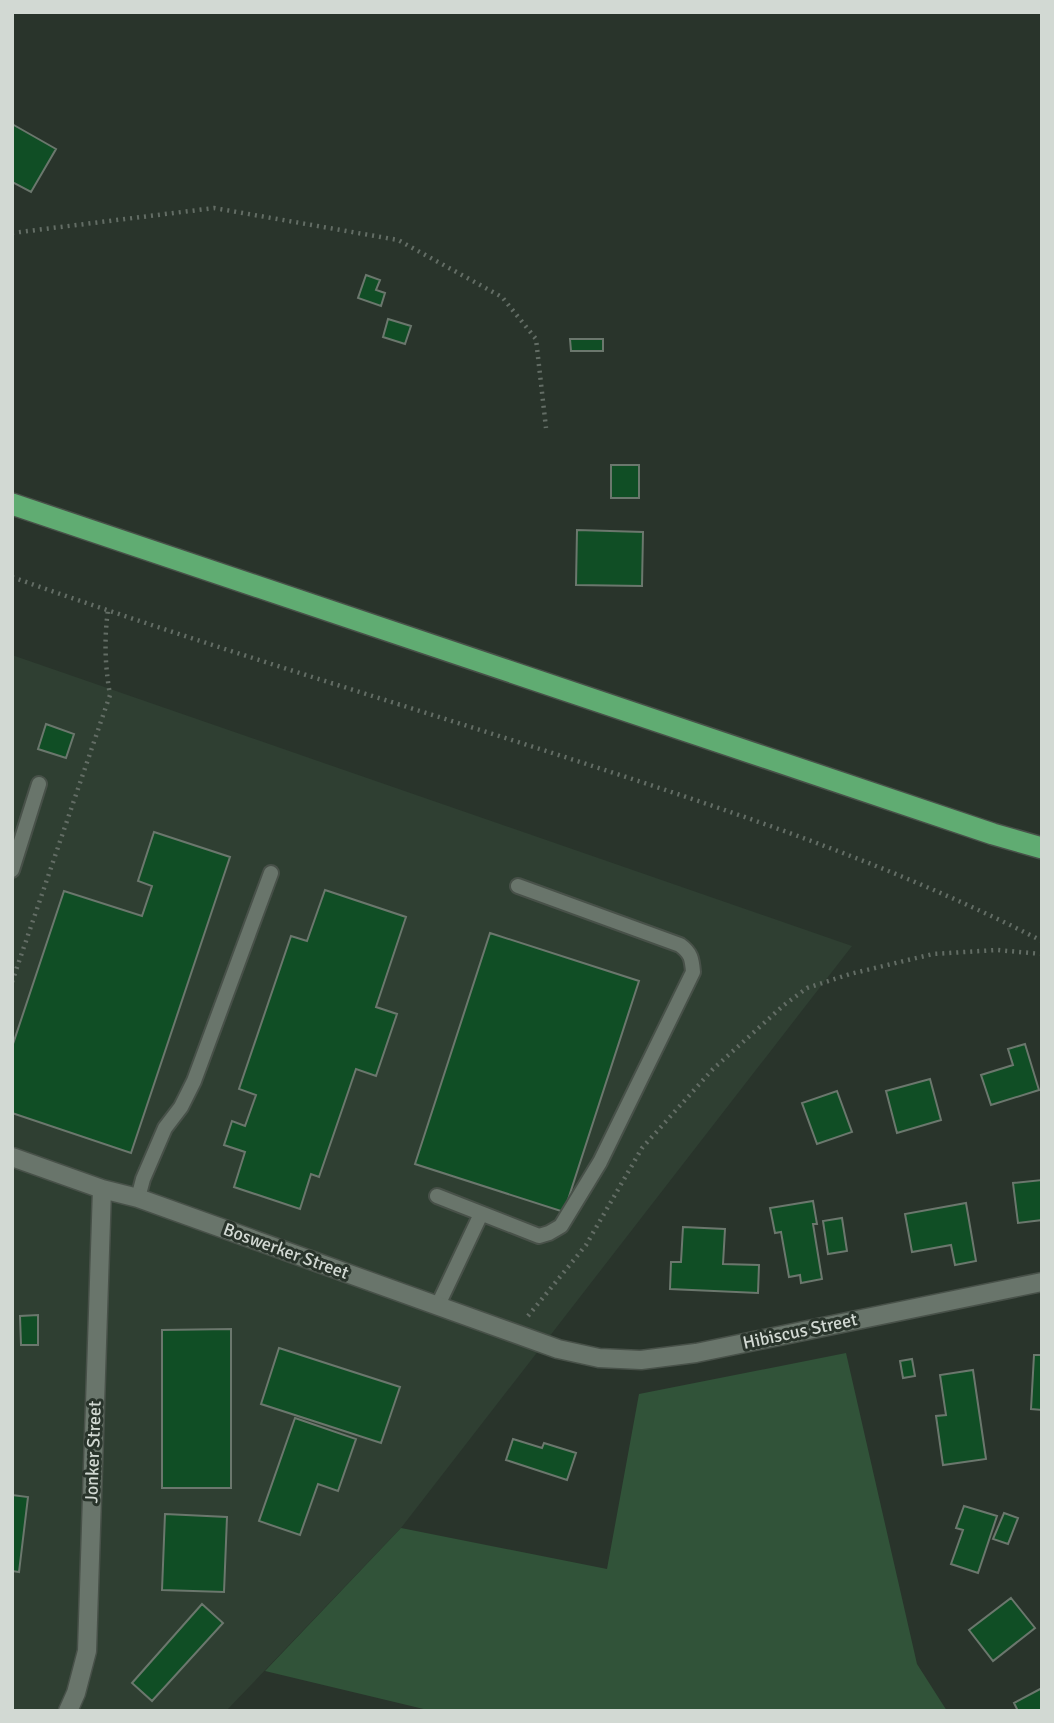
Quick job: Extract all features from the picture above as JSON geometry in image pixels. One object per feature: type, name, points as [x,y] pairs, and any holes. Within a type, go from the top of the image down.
[{"type":"highway","points":[[12,504],[993,835],[1042,848]]},
{"type":"street","name":"Boswerker Street","points":[[12,1157],[102,1189],[138,1198],[558,1349]]},
{"type":"street","name":"Jonker Street","points":[[68,1711],[76,1693],[87,1651],[102,1189]]},
{"type":"street","name":"Hibiscus Street","points":[[558,1349],[599,1358],[641,1360],[695,1353],[1042,1282]]},
{"type":"lane","points":[[12,870],[39,784]]},
{"type":"lane","points":[[138,1198],[143,1179],[165,1128],[181,1107],[194,1081],[271,873]]},
{"type":"lane","points":[[437,1196],[539,1236],[561,1226],[600,1162],[693,972],[688,951],[680,945],[518,887]]},
{"type":"lane","points":[[438,1305],[481,1214]]},
{"type":"path","points":[[12,233],[214,208],[398,240],[502,297],[528,328],[536,339],[546,428]]},
{"type":"path","points":[[12,577],[704,802],[867,862],[992,915],[1042,941]]},
{"type":"path","points":[[12,982],[110,695],[104,663],[108,610]]},
{"type":"path","points":[[514,1332],[586,1245],[642,1148],[713,1069],[784,1005],[807,988],[850,974],[933,954],[997,950],[1042,954]]},
{"type":"shaded area","points":[[12,655],[852,946],[401,1528],[226,1711],[12,1711]]},
{"type":"green space","points":[[846,1353],[917,1664],[947,1711],[432,1711],[265,1671],[401,1528],[607,1569],[639,1394]]},
{"type":"building","points":[[12,124],[56,149],[31,192],[12,182]]},
{"type":"building","points":[[366,275],[380,280],[376,290],[385,293],[381,306],[358,298]]},
{"type":"building","points":[[388,319],[411,326],[405,344],[383,337]]},
{"type":"building","points":[[570,339],[603,339],[603,351],[571,351]]},
{"type":"building","points":[[611,465],[639,465],[639,498],[611,498]]},
{"type":"building","points":[[577,530],[643,532],[642,586],[576,585]]},
{"type":"building","points":[[46,724],[74,734],[66,758],[38,749]]},
{"type":"building","points":[[154,832],[230,857],[131,1153],[12,1113],[12,1047],[64,891],[142,916],[152,886],[138,881]]},
{"type":"building","points":[[325,890],[406,917],[376,1007],[397,1014],[376,1076],[356,1069],[319,1177],[311,1174],[300,1209],[234,1187],[245,1152],[224,1145],[232,1121],[245,1126],[256,1095],[239,1089],[291,936],[307,941]]},
{"type":"building","points":[[490,933],[639,981],[564,1212],[415,1164]]},
{"type":"building","points":[[1025,1044],[1039,1090],[991,1105],[981,1075],[1013,1065],[1008,1049]]},
{"type":"building","points":[[930,1079],[941,1120],[897,1133],[886,1091]]},
{"type":"building","points":[[837,1091],[852,1132],[817,1144],[802,1103]]},
{"type":"building","points":[[1042,1180],[1042,1220],[1018,1223],[1013,1183]]},
{"type":"building","points":[[813,1201],[817,1224],[813,1224],[822,1279],[801,1283],[800,1275],[789,1277],[781,1232],[775,1233],[770,1208]]},
{"type":"building","points":[[966,1203],[976,1261],[955,1265],[951,1245],[912,1252],[905,1214]]},
{"type":"building","points":[[842,1218],[847,1251],[828,1254],[823,1221]]},
{"type":"building","points":[[683,1227],[725,1229],[723,1264],[759,1265],[758,1293],[670,1289],[671,1262],[681,1262]]},
{"type":"building","points":[[38,1315],[38,1345],[21,1345],[20,1316]]},
{"type":"building","points":[[231,1329],[231,1488],[162,1488],[162,1330]]},
{"type":"building","points":[[279,1348],[400,1387],[381,1443],[261,1404]]},
{"type":"building","points":[[1034,1355],[1042,1355],[1042,1410],[1031,1409]]},
{"type":"building","points":[[912,1359],[915,1376],[903,1378],[900,1361]]},
{"type":"building","points":[[973,1370],[986,1459],[943,1465],[936,1416],[946,1415],[940,1375]]},
{"type":"building","points":[[295,1418],[356,1439],[338,1491],[318,1484],[300,1535],[259,1521]]},
{"type":"building","points":[[513,1439],[542,1448],[544,1443],[576,1453],[567,1480],[506,1460]]},
{"type":"building","points":[[12,1495],[28,1497],[19,1572],[12,1571]]},
{"type":"building","points":[[964,1506],[997,1516],[978,1573],[951,1564],[963,1530],[956,1528]]},
{"type":"building","points":[[1004,1513],[1018,1518],[1008,1544],[993,1539]]},
{"type":"building","points":[[165,1514],[227,1517],[224,1592],[162,1590]]},
{"type":"building","points":[[1011,1598],[1035,1628],[993,1661],[969,1630]]},
{"type":"building","points":[[202,1604],[223,1623],[152,1701],[132,1683]]},
{"type":"building","points":[[1042,1688],[1042,1711],[1018,1711],[1014,1703]]}]
